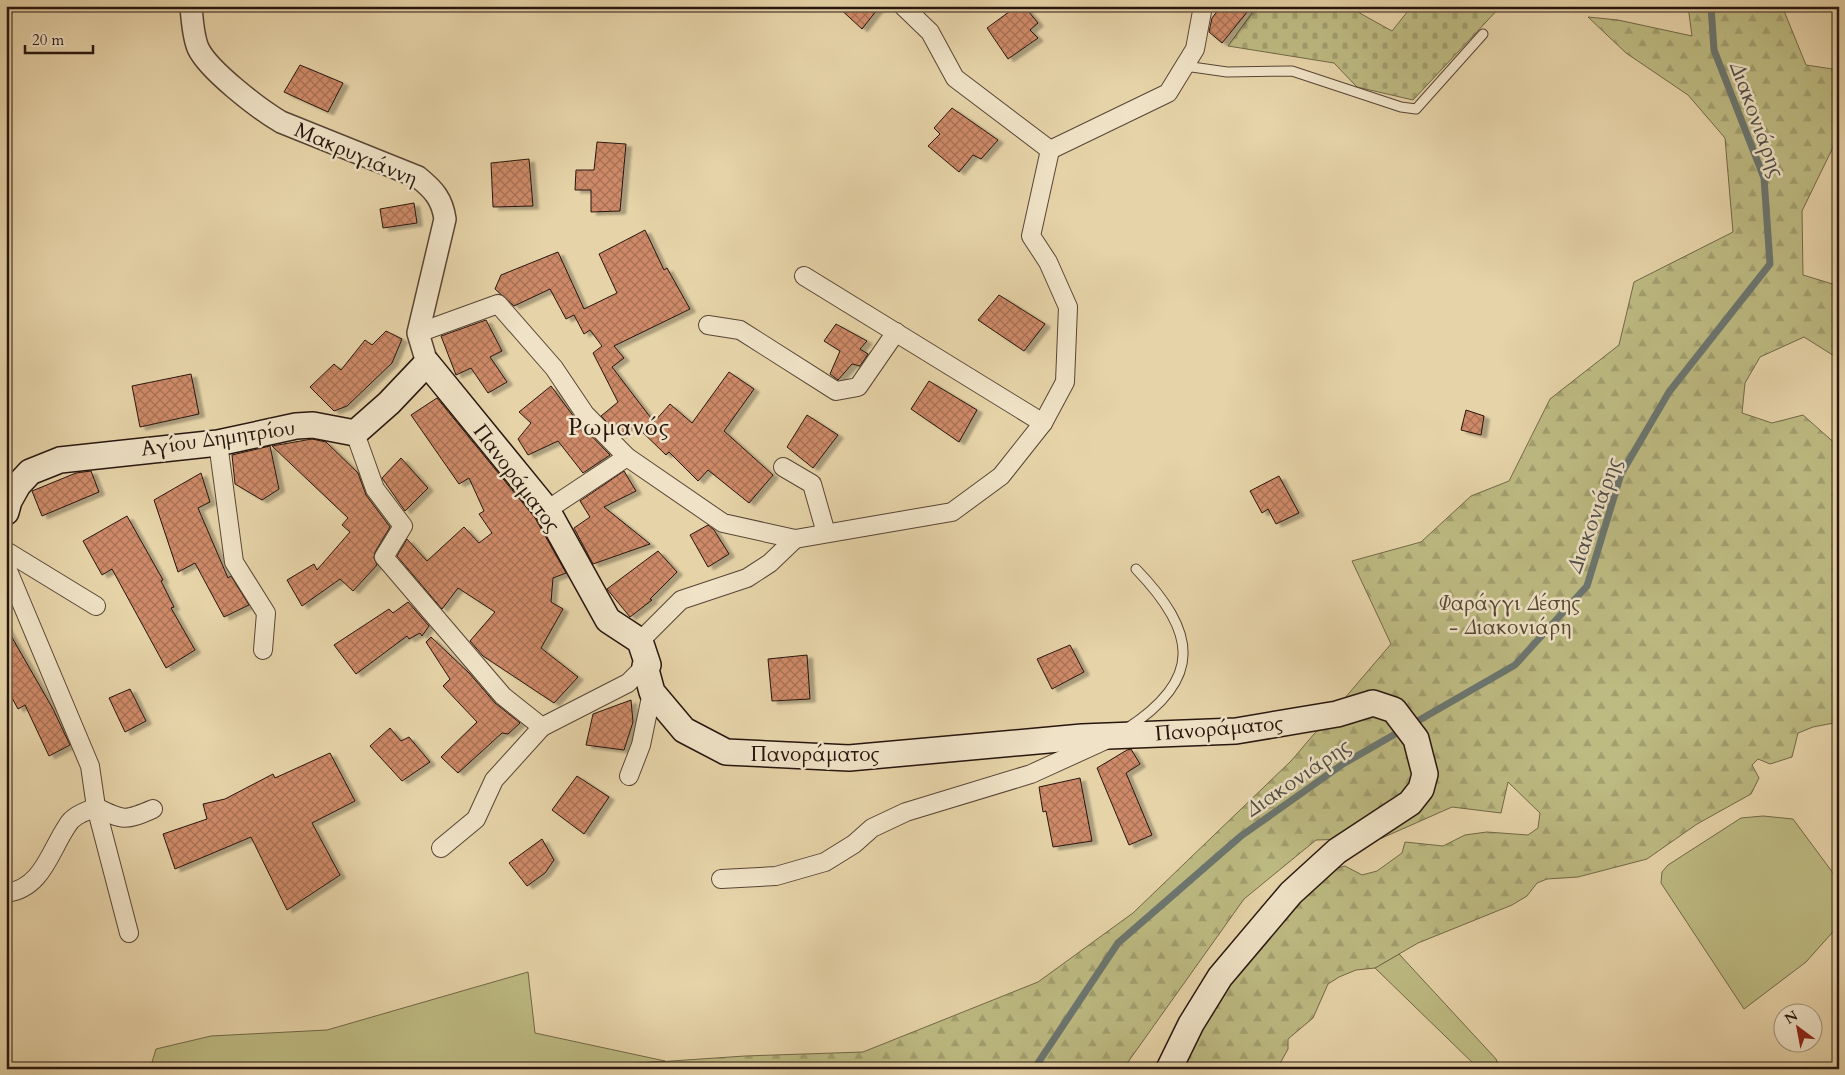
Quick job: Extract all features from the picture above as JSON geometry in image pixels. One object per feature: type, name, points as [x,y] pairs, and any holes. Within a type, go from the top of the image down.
[{"type":"main road","points":[[355,432],[389,403],[427,363]]},
{"type":"main road","name":"Πανοράματος","points":[[427,363],[547,510],[608,620],[640,642],[648,665],[646,666],[652,692],[684,730],[726,752],[849,758],[1115,736],[1236,730],[1337,714],[1373,703],[1394,710],[1416,739],[1425,774],[1421,789],[1410,803],[1337,851],[1291,893],[1220,977],[1191,1024],[1169,1069]]},
{"type":"main road","name":"Αγίου Δημητρίου","points":[[6,512],[9,501],[18,485],[30,472],[45,464],[124,452],[218,443],[304,425],[355,432]]},
{"type":"street","name":"Μακρυγιάννη","points":[[191,6],[198,48],[208,62],[264,112],[280,122],[418,177],[433,189],[443,204],[444,230],[418,333]]},
{"type":"street","points":[[904,6],[930,32],[955,78],[1050,150]]},
{"type":"street","points":[[1050,150],[1168,93],[1195,49],[1202,6]]},
{"type":"street","points":[[427,363],[418,333],[498,304],[554,368],[585,414],[627,457],[723,523],[795,539],[952,512],[1001,476],[1043,423],[1065,382],[1068,307],[1048,262],[1031,236],[1050,150]]},
{"type":"street","points":[[804,276],[1043,423]]},
{"type":"street","points":[[708,325],[740,330],[836,390],[858,386],[896,332]]},
{"type":"street","points":[[355,432],[375,489],[403,526],[384,558],[503,696],[542,727]]},
{"type":"street","points":[[218,443],[234,562],[266,613],[263,650]]},
{"type":"street","points":[[547,510],[627,457]]},
{"type":"street","points":[[782,466],[812,484],[826,533]]},
{"type":"street","points":[[640,642],[681,600],[747,578],[770,563],[795,539]]},
{"type":"street","points":[[6,552],[96,606]]},
{"type":"street","points":[[6,566],[90,766],[96,807],[129,933]]},
{"type":"street","points":[[441,848],[476,819],[494,780],[542,727],[628,683],[646,666]]},
{"type":"street","points":[[629,776],[641,745],[652,692]]},
{"type":"street","points":[[721,879],[776,876],[825,862],[854,844],[872,828],[906,812],[1031,774],[1115,736]]},
{"type":"street","points":[[6,893],[24,886],[44,870],[67,824],[79,814],[96,807],[121,819],[134,817],[153,809]]},
{"type":"lane","points":[[1185,66],[1226,72],[1292,71],[1401,107],[1416,109],[1483,34]]},
{"type":"lane","points":[[1115,736],[1150,713],[1166,698],[1176,684],[1183,667],[1180,636],[1170,613],[1159,593],[1136,569]]},
{"type":"green space","points":[[1257,6],[1347,6],[1392,31],[1412,6],[1501,6],[1413,100],[1357,87],[1334,63],[1228,46]]},
{"type":"green space","name":"Φαράγγι Δέσης - Διακονιάρη","points":[[1688,6],[1782,6],[1806,65],[1839,70],[1839,135],[1802,211],[1803,275],[1839,286],[1839,359],[1804,337],[1760,357],[1745,383],[1742,413],[1772,423],[1803,415],[1839,447],[1839,722],[1813,727],[1798,733],[1792,757],[1770,764],[1758,759],[1752,765],[1759,778],[1751,794],[1697,824],[1647,859],[1578,877],[1547,879],[1537,883],[1527,896],[1512,905],[1418,943],[1375,968],[1356,970],[1339,977],[1328,984],[1313,1018],[1288,1039],[1288,1049],[1277,1069],[1179,1069],[1230,974],[1326,871],[1345,866],[1362,875],[1377,871],[1402,853],[1405,842],[1443,846],[1465,835],[1487,832],[1528,835],[1538,828],[1540,813],[1508,782],[1501,813],[1452,807],[1382,838],[1316,840],[1244,899],[1123,1069],[553,1069],[745,1056],[863,1052],[1038,982],[1133,913],[1291,761],[1391,644],[1352,561],[1421,542],[1471,496],[1509,481],[1550,399],[1619,345],[1634,282],[1733,232],[1725,138],[1688,95],[1626,53],[1588,17],[1618,20],[1692,36]]},
{"type":"green space","points":[[1763,816],[1793,819],[1839,881],[1839,925],[1806,962],[1744,1009],[1661,883],[1662,872],[1668,865],[1741,818]]},
{"type":"green space","points":[[1399,954],[1496,1059],[1500,1069],[1479,1069],[1375,968]]},
{"type":"green space","points":[[528,972],[535,1033],[665,1061],[553,1069],[150,1069],[156,1049],[211,1036],[327,1030]]},
{"type":"building","points":[[837,6],[880,6],[862,29]]},
{"type":"building","points":[[1017,6],[1024,6],[1038,23],[1030,30],[1038,38],[1008,59],[987,28]]},
{"type":"building","points":[[1221,6],[1252,6],[1222,43],[1209,32],[1212,18]]},
{"type":"building","points":[[300,65],[343,83],[328,112],[284,92]]},
{"type":"building","points":[[952,108],[998,140],[981,159],[973,155],[959,172],[928,146],[940,134],[934,128]]},
{"type":"building","points":[[597,142],[626,144],[620,211],[591,212],[591,190],[575,190],[576,170],[594,170]]},
{"type":"building","points":[[529,159],[533,206],[493,207],[491,163]]},
{"type":"building","points":[[414,203],[417,223],[383,228],[380,209]]},
{"type":"building","points":[[645,230],[664,270],[667,268],[690,309],[614,346],[624,358],[612,367],[654,422],[670,404],[692,423],[729,372],[754,389],[724,431],[773,475],[749,503],[708,470],[698,481],[669,452],[666,455],[632,422],[620,435],[601,416],[618,402],[593,353],[602,346],[590,330],[584,334],[574,315],[566,319],[550,289],[514,306],[495,289],[501,275],[558,252],[584,309],[617,293],[599,254]]},
{"type":"building","points":[[999,295],[1045,324],[1024,351],[978,320]]},
{"type":"building","points":[[486,320],[502,351],[490,357],[507,382],[488,393],[471,368],[456,375],[441,336]]},
{"type":"building","points":[[836,324],[867,341],[860,349],[868,354],[860,366],[852,364],[838,380],[830,374],[840,351],[824,341]]},
{"type":"building","points":[[386,331],[402,339],[392,363],[347,406],[334,411],[310,387],[334,364],[341,370],[365,340],[372,345]]},
{"type":"building","points":[[191,374],[199,414],[140,427],[132,386]]},
{"type":"building","points":[[929,381],[977,410],[959,442],[911,409]]},
{"type":"building","points":[[551,386],[577,421],[610,455],[583,473],[558,441],[528,455],[518,439],[531,423],[519,412]]},
{"type":"building","points":[[437,398],[535,518],[566,573],[553,578],[551,602],[563,609],[541,648],[578,677],[554,703],[483,656],[470,641],[495,612],[458,588],[442,609],[397,556],[407,539],[427,561],[464,527],[479,543],[492,533],[479,514],[484,511],[469,478],[459,484],[411,415]]},
{"type":"building","points":[[1466,410],[1484,416],[1481,435],[1461,430]]},
{"type":"building","points":[[807,415],[838,435],[813,468],[787,447]]},
{"type":"building","points":[[312,439],[326,442],[358,473],[366,495],[390,527],[375,552],[374,558],[377,565],[353,591],[340,579],[302,606],[287,580],[314,564],[317,570],[350,532],[342,525],[348,518],[272,446]]},
{"type":"building","points":[[270,446],[279,489],[262,500],[235,484],[232,455]]},
{"type":"building","points":[[401,458],[428,488],[405,511],[382,478]]},
{"type":"building","points":[[91,471],[99,492],[42,516],[32,491],[76,473]]},
{"type":"building","points":[[624,471],[636,491],[604,507],[650,544],[593,564],[574,528],[590,517],[580,501]]},
{"type":"building","points":[[201,473],[210,502],[198,508],[228,578],[231,576],[249,605],[224,617],[195,563],[178,572],[154,500]]},
{"type":"building","points":[[1279,476],[1299,513],[1276,524],[1268,509],[1262,513],[1250,491]]},
{"type":"building","points":[[127,516],[163,580],[161,581],[174,607],[171,608],[195,650],[166,668],[112,569],[102,575],[83,541]]},
{"type":"building","points":[[708,525],[714,530],[729,554],[708,567],[690,535]]},
{"type":"building","points":[[658,551],[677,572],[650,599],[652,600],[630,617],[607,589]]},
{"type":"building","points":[[408,602],[429,626],[422,636],[420,633],[409,639],[407,636],[356,674],[334,645],[389,609],[393,613]]},
{"type":"building","points":[[6,627],[53,709],[70,745],[49,756],[25,705],[18,709],[6,687]]},
{"type":"building","points":[[431,637],[469,673],[495,703],[520,723],[508,734],[502,733],[458,773],[441,757],[477,722],[443,686],[450,679],[426,642]]},
{"type":"building","points":[[1070,645],[1084,672],[1052,689],[1037,659]]},
{"type":"building","points":[[807,655],[810,699],[772,701],[768,659]]},
{"type":"building","points":[[130,689],[146,721],[125,732],[109,698]]},
{"type":"building","points":[[631,700],[633,722],[624,750],[586,745],[593,714]]},
{"type":"building","points":[[390,728],[401,741],[409,737],[430,762],[402,781],[370,746]]},
{"type":"building","points":[[1131,749],[1140,764],[1126,773],[1152,835],[1129,845],[1097,768]]},
{"type":"building","points":[[330,753],[355,801],[312,823],[340,875],[287,910],[251,837],[175,869],[163,834],[207,819],[203,804],[225,799],[273,774],[275,778]]},
{"type":"building","points":[[577,776],[609,797],[584,834],[552,810]]},
{"type":"building","points":[[1080,778],[1092,841],[1053,847],[1046,811],[1043,812],[1039,787]]},
{"type":"building","points":[[542,839],[554,860],[545,873],[527,886],[509,863]]},
{"type":"waterway","name":"Διακονιάρης","points":[[1034,1069],[1118,943],[1241,836],[1343,764],[1515,665],[1587,586],[1621,474],[1669,392],[1770,264],[1764,178],[1714,50],[1711,6]]},
{"type":"district","name":"Ρωμανός","points":[[619,427]]}]
